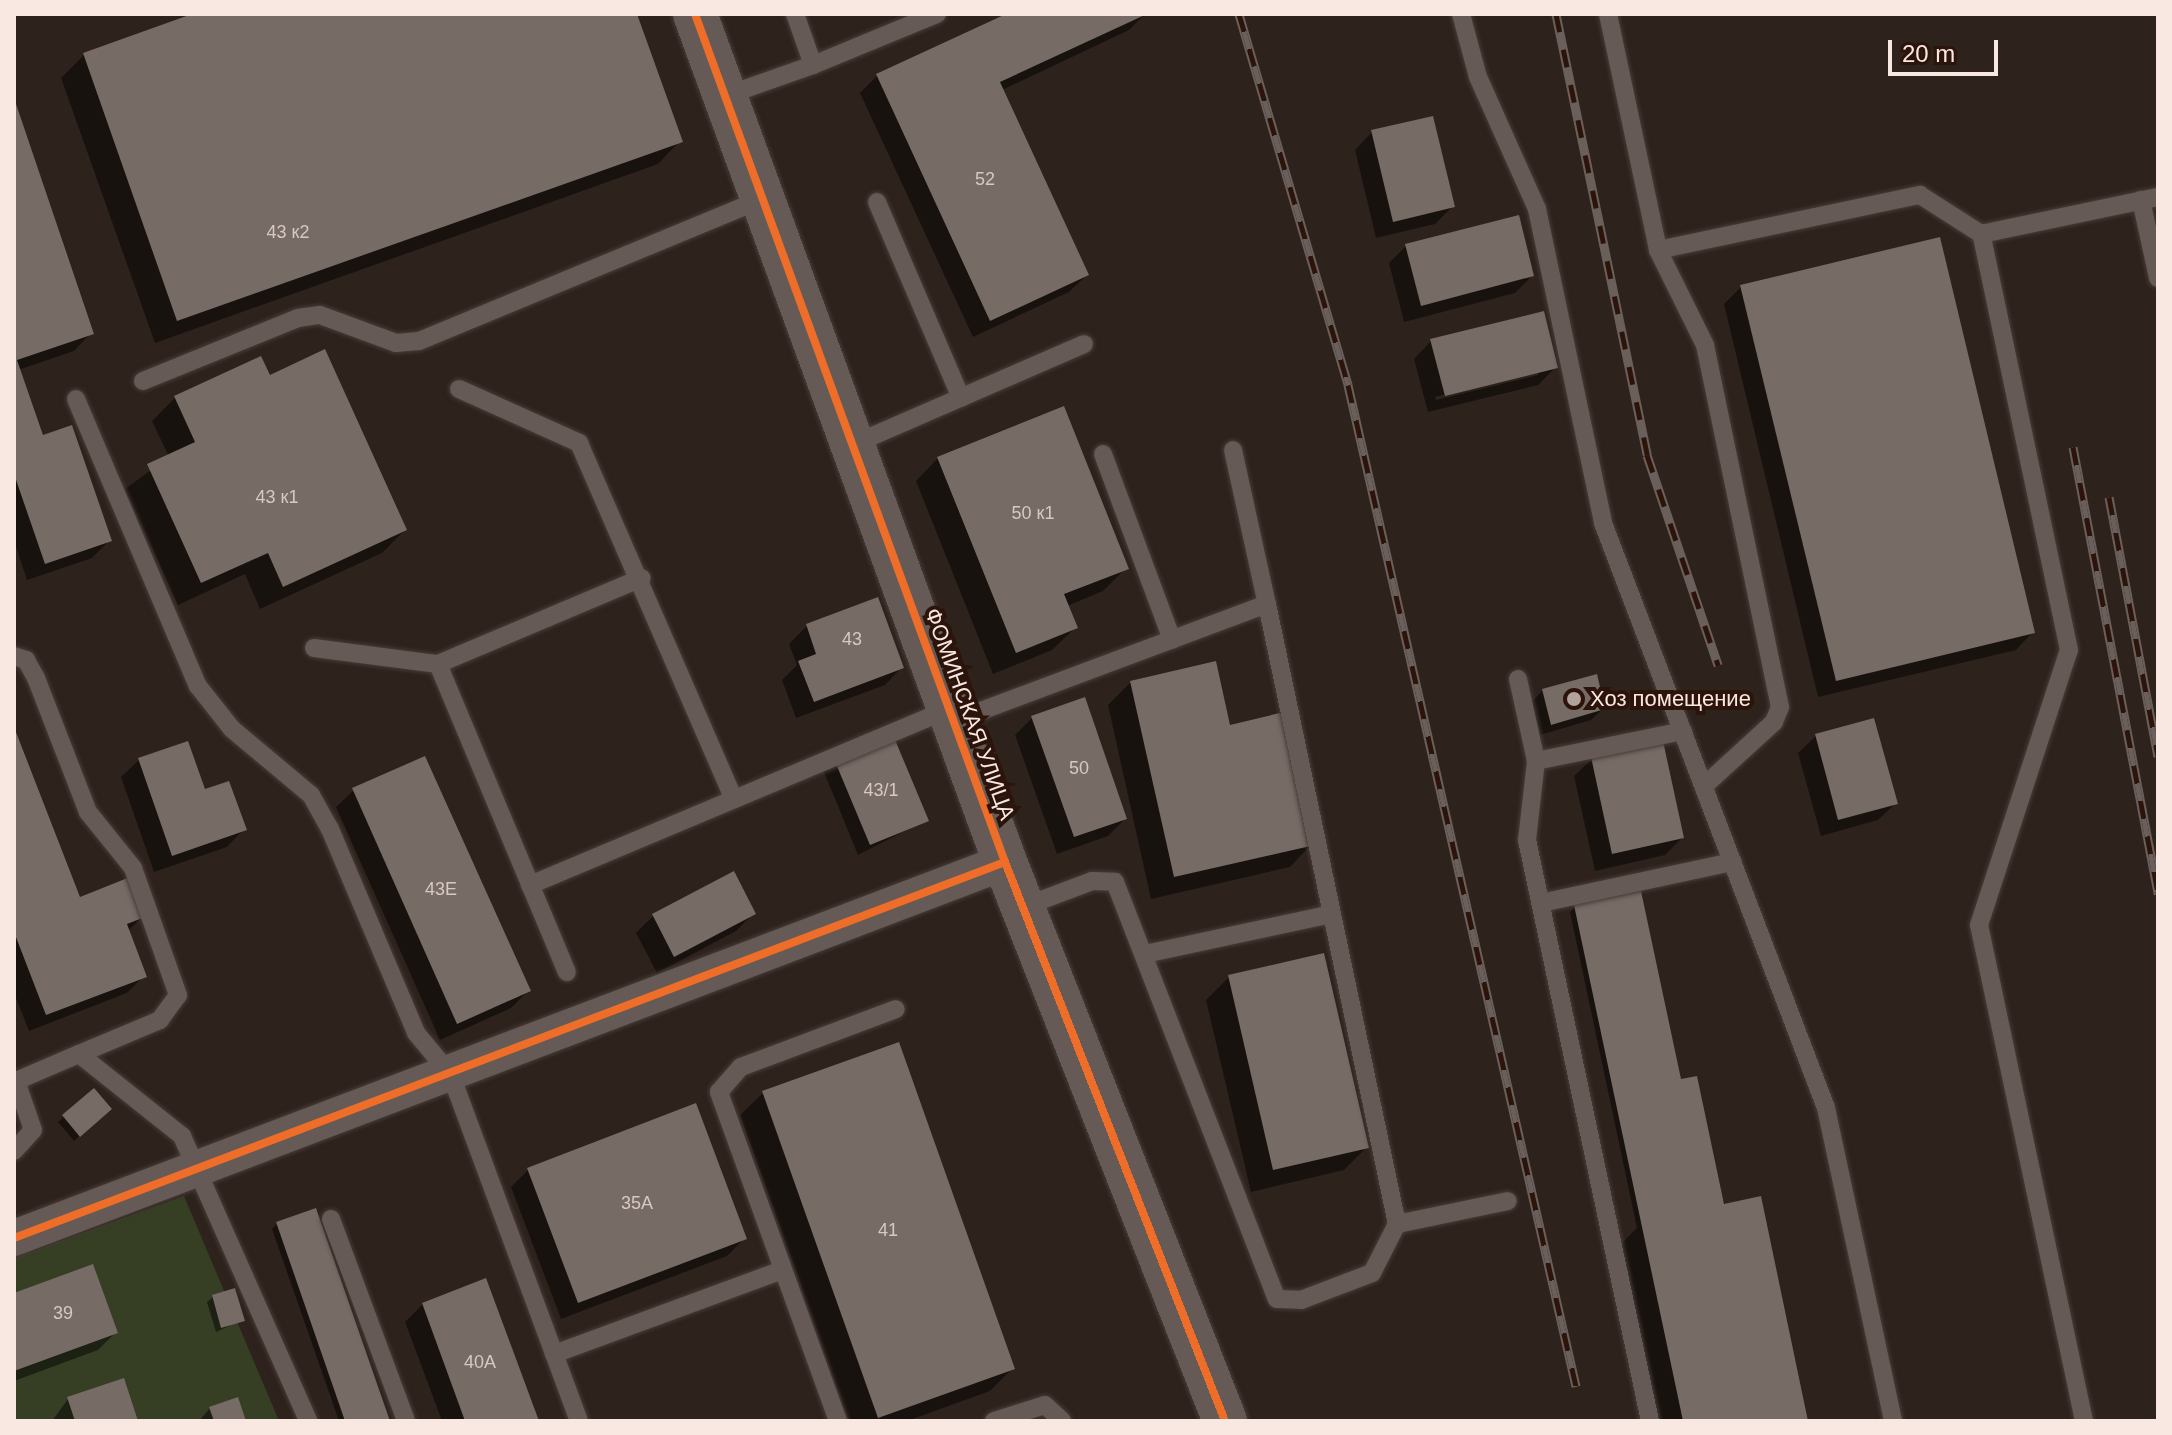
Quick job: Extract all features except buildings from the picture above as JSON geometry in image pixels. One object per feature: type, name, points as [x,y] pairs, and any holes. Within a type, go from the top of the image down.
[{"type":"street","name":"ФОМИНСКАЯ УЛИЦА","points":[[695,14],[1005,862],[1225,1421]]},
{"type":"street","points":[[14,1238],[451,1075],[1005,862]]},
{"type":"lane","points":[[795,14],[813,65]]},
{"type":"lane","points":[[725,96],[813,65],[937,14]]},
{"type":"lane","points":[[1461,14],[1478,77],[1537,209],[1603,523],[1826,1108],[1893,1421]]},
{"type":"lane","points":[[1608,14],[1658,250],[1705,345],[1780,707],[1774,722],[1704,786]]},
{"type":"lane","points":[[1658,250],[1920,195],[1981,234],[2150,198],[2158,278]]},
{"type":"lane","points":[[143,381],[298,318],[320,315],[396,343],[419,341],[762,199]]},
{"type":"lane","points":[[877,202],[961,398]]},
{"type":"lane","points":[[1981,234],[2069,650],[1979,925],[2084,1421]]},
{"type":"lane","points":[[852,445],[1084,344]]},
{"type":"lane","points":[[459,389],[579,443],[642,578],[734,799]]},
{"type":"lane","points":[[76,399],[198,686],[232,729],[311,795],[416,1033],[451,1075],[579,1421]]},
{"type":"lane","points":[[1023,907],[1092,881],[1115,882],[1277,1299],[1301,1300],[1372,1273],[1397,1224],[1233,450]]},
{"type":"lane","points":[[1103,454],[1172,640]]},
{"type":"lane","points":[[314,648],[438,664],[642,578]]},
{"type":"lane","points":[[530,885],[734,799],[952,715],[1267,604]]},
{"type":"lane","points":[[14,656],[26,660],[36,678],[88,812],[133,868],[178,995],[160,1020],[15,1079],[33,1130],[14,1151]]},
{"type":"lane","points":[[438,664],[567,972]]},
{"type":"lane","points":[[1518,679],[1536,761],[1527,840],[1650,1421]]},
{"type":"lane","points":[[1536,761],[1683,731]]},
{"type":"lane","points":[[1541,903],[1733,862]]},
{"type":"lane","points":[[1145,954],[1332,914]]},
{"type":"lane","points":[[838,1421],[724,1114],[719,1092],[726,1076],[896,1009]]},
{"type":"lane","points":[[79,1054],[182,1136],[308,1421]]},
{"type":"lane","points":[[1397,1224],[1508,1201]]},
{"type":"lane","points":[[331,1219],[406,1421]]},
{"type":"lane","points":[[554,1354],[782,1270]]},
{"type":"lane","points":[[994,1421],[1045,1405],[1062,1421]]},
{"type":"green space","points":[[184,1196],[279,1421],[14,1421],[14,1258]]},
{"type":"railway","points":[[1239,14],[1348,385],[1576,1386]]},
{"type":"railway","points":[[1556,14],[1647,455],[1718,665]]},
{"type":"railway","points":[[2073,447],[2158,894]]},
{"type":"railway","points":[[2109,497],[2158,756]]},
{"type":"cycle path","points":[[695,14],[1005,862],[1225,1421]]},
{"type":"cycle path","points":[[14,1238],[1005,862]]},
{"type":"place","name":"Хоз помещение","points":[[1574,699]]}]
